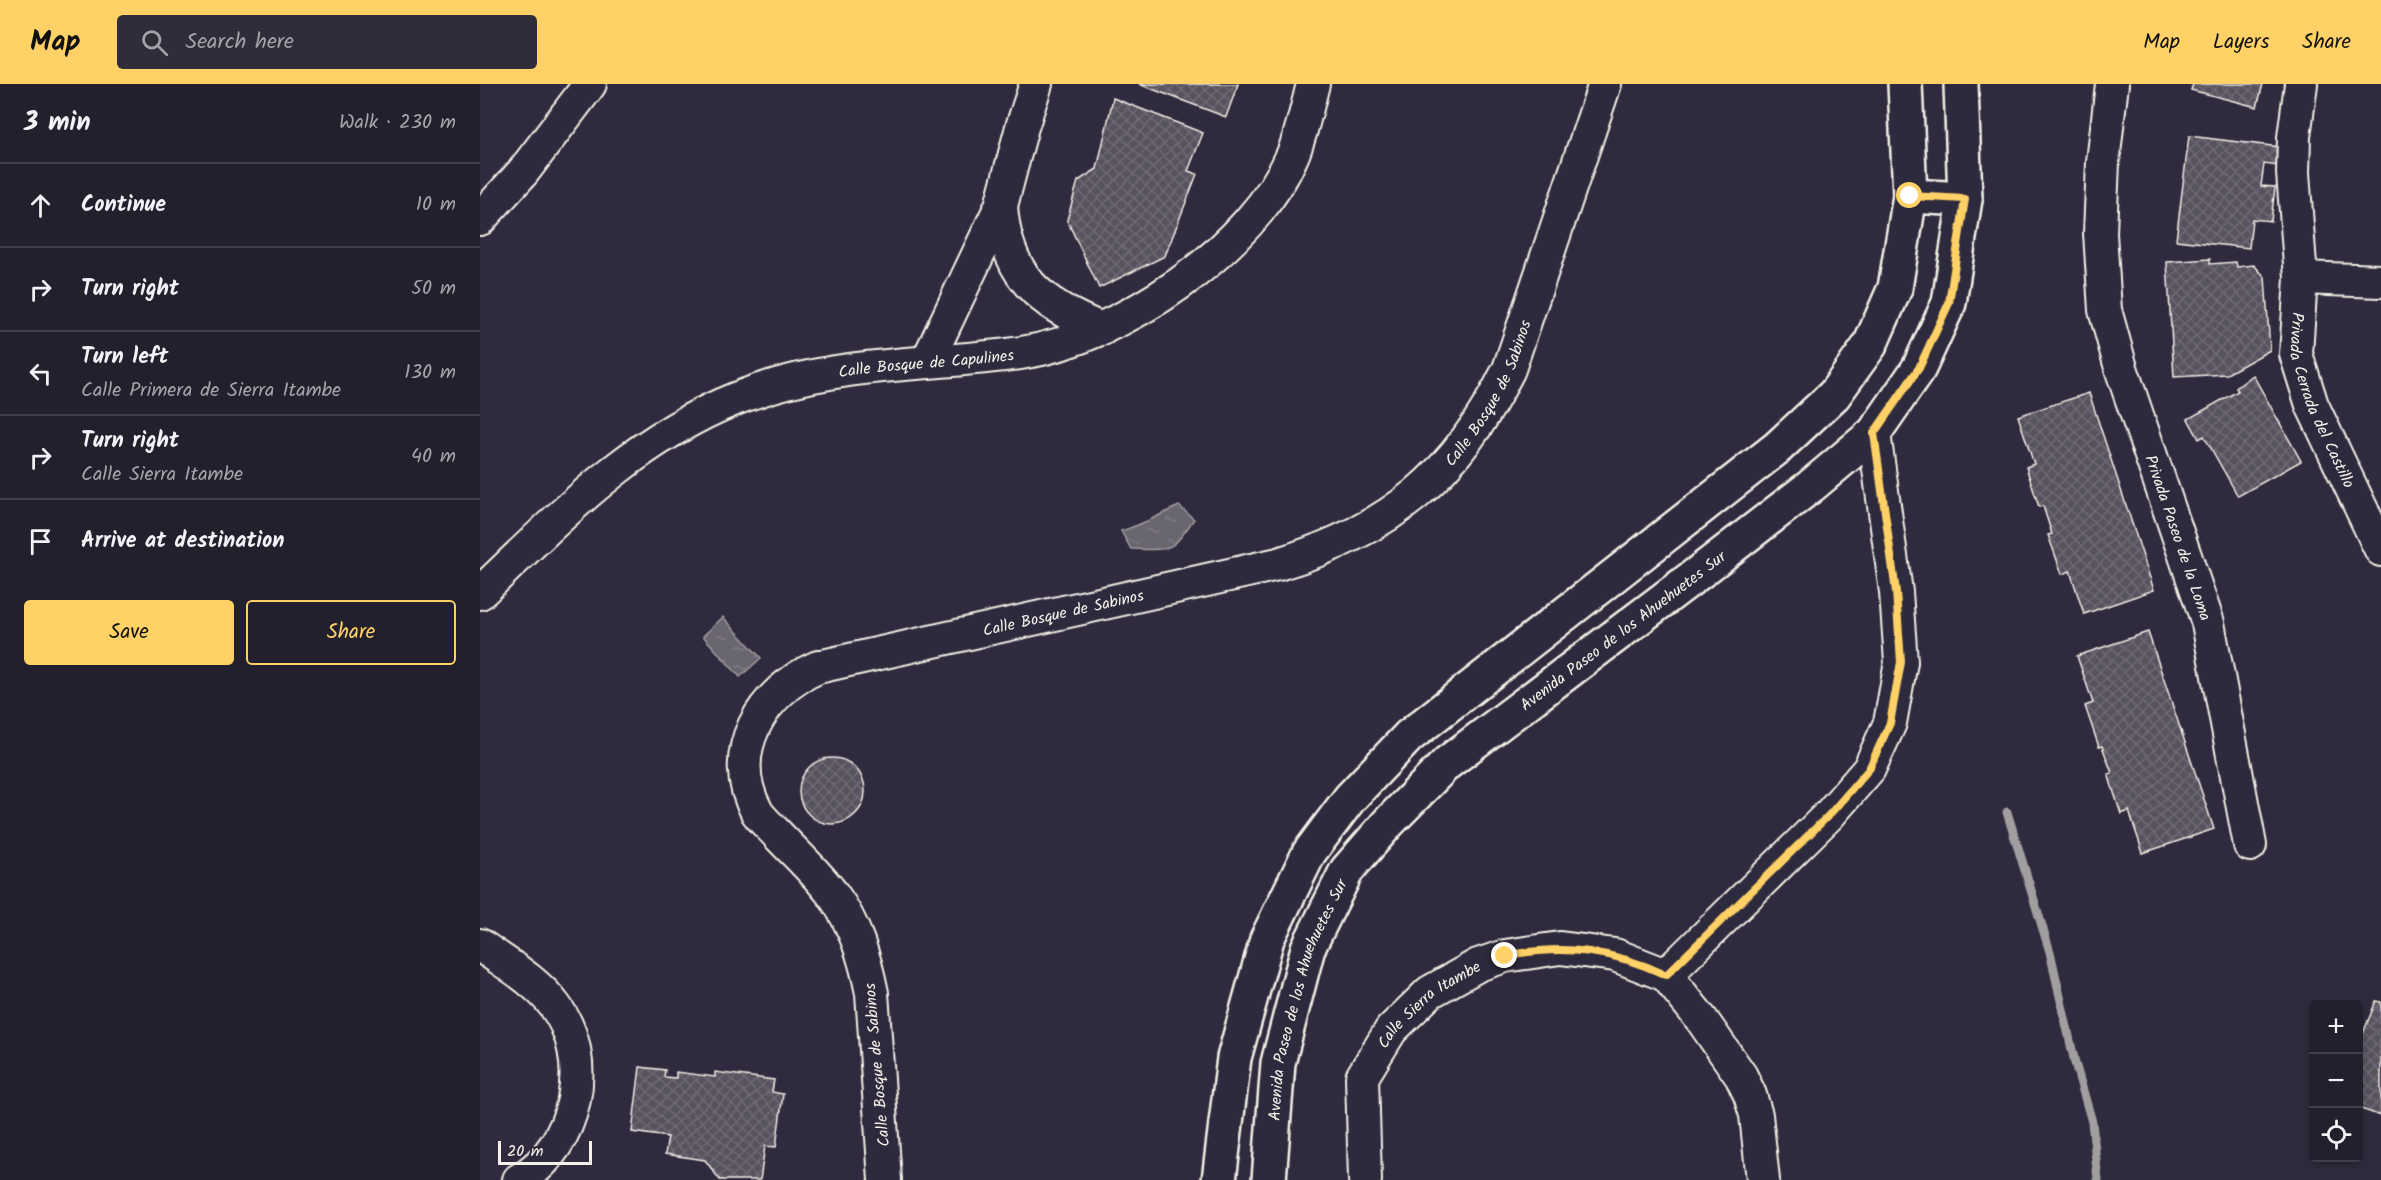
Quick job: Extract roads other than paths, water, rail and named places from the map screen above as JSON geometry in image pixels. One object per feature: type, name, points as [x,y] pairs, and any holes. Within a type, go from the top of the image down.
[{"type":"street","points":[[480,219],[523,172],[590,84]]},
{"type":"street","points":[[927,362],[1001,206],[1036,84]]},
{"type":"street","name":"Calle Bosque de Capulines","points":[[480,593],[599,480],[670,431],[733,400],[771,386],[848,368],[1023,352],[1102,329],[1185,280],[1234,237],[1256,211],[1293,154],[1313,84]]},
{"type":"street","name":"Calle Bosque de Sabinos","points":[[885,1180],[872,993],[867,966],[858,940],[834,896],[758,813],[750,794],[746,774],[746,754],[759,716],[770,699],[784,686],[818,667],[1278,564],[1315,553],[1350,538],[1384,519],[1415,496],[1444,469],[1469,438],[1491,404],[1509,369],[1605,84]]},
{"type":"street","points":[[1219,1180],[1237,1047],[1267,939],[1309,853],[1350,798],[1409,736],[1777,448],[1834,394],[1864,353],[1895,288],[1910,196],[1905,84]]},
{"type":"street","name":"Avenida Paseo de los Ahuehuetes Sur","points":[[1269,1180],[1278,1063],[1308,948],[1347,870],[1388,823],[1447,763],[1697,574],[1874,433],[1919,368],[1949,303],[1965,199],[1961,84]]},
{"type":"street","name":"Privada Paseo de la Loma","points":[[2112,84],[2103,162],[2100,233],[2105,310],[2121,368],[2208,623],[2250,845]]},
{"type":"street","name":"Privada Cerrada del Castillo","points":[[2301,84],[2294,137],[2293,173],[2301,278],[2296,354],[2312,405],[2381,550]]},
{"type":"street","points":[[1910,196],[1965,199]]},
{"type":"street","points":[[1001,206],[1006,245],[1023,278],[1039,296],[1058,310],[1102,329]]},
{"type":"street","points":[[2301,278],[2381,282]]},
{"type":"street","points":[[1666,975],[1829,815],[1869,769],[1890,723],[1901,662],[1896,592],[1874,433]]},
{"type":"street","points":[[1668,533],[1697,574]]},
{"type":"street","points":[[480,945],[542,989],[562,1018],[574,1051],[577,1075],[568,1122],[556,1143],[541,1162],[519,1180]]},
{"type":"street","name":"Calle Sierra Itambe","points":[[1365,1180],[1362,1077],[1391,1030],[1430,992],[1478,965],[1505,956],[1560,948],[1615,955],[1666,975],[1702,1020],[1745,1086],[1756,1115],[1763,1180]]},
{"type":"water","points":[[1179,506],[1194,519],[1174,544],[1155,550],[1131,549],[1121,531]]},
{"type":"water","points":[[723,617],[761,658],[740,677],[703,636]]},
{"type":"waterway","points":[[2007,812],[2050,952],[2075,1063],[2092,1122],[2098,1180]]}]
